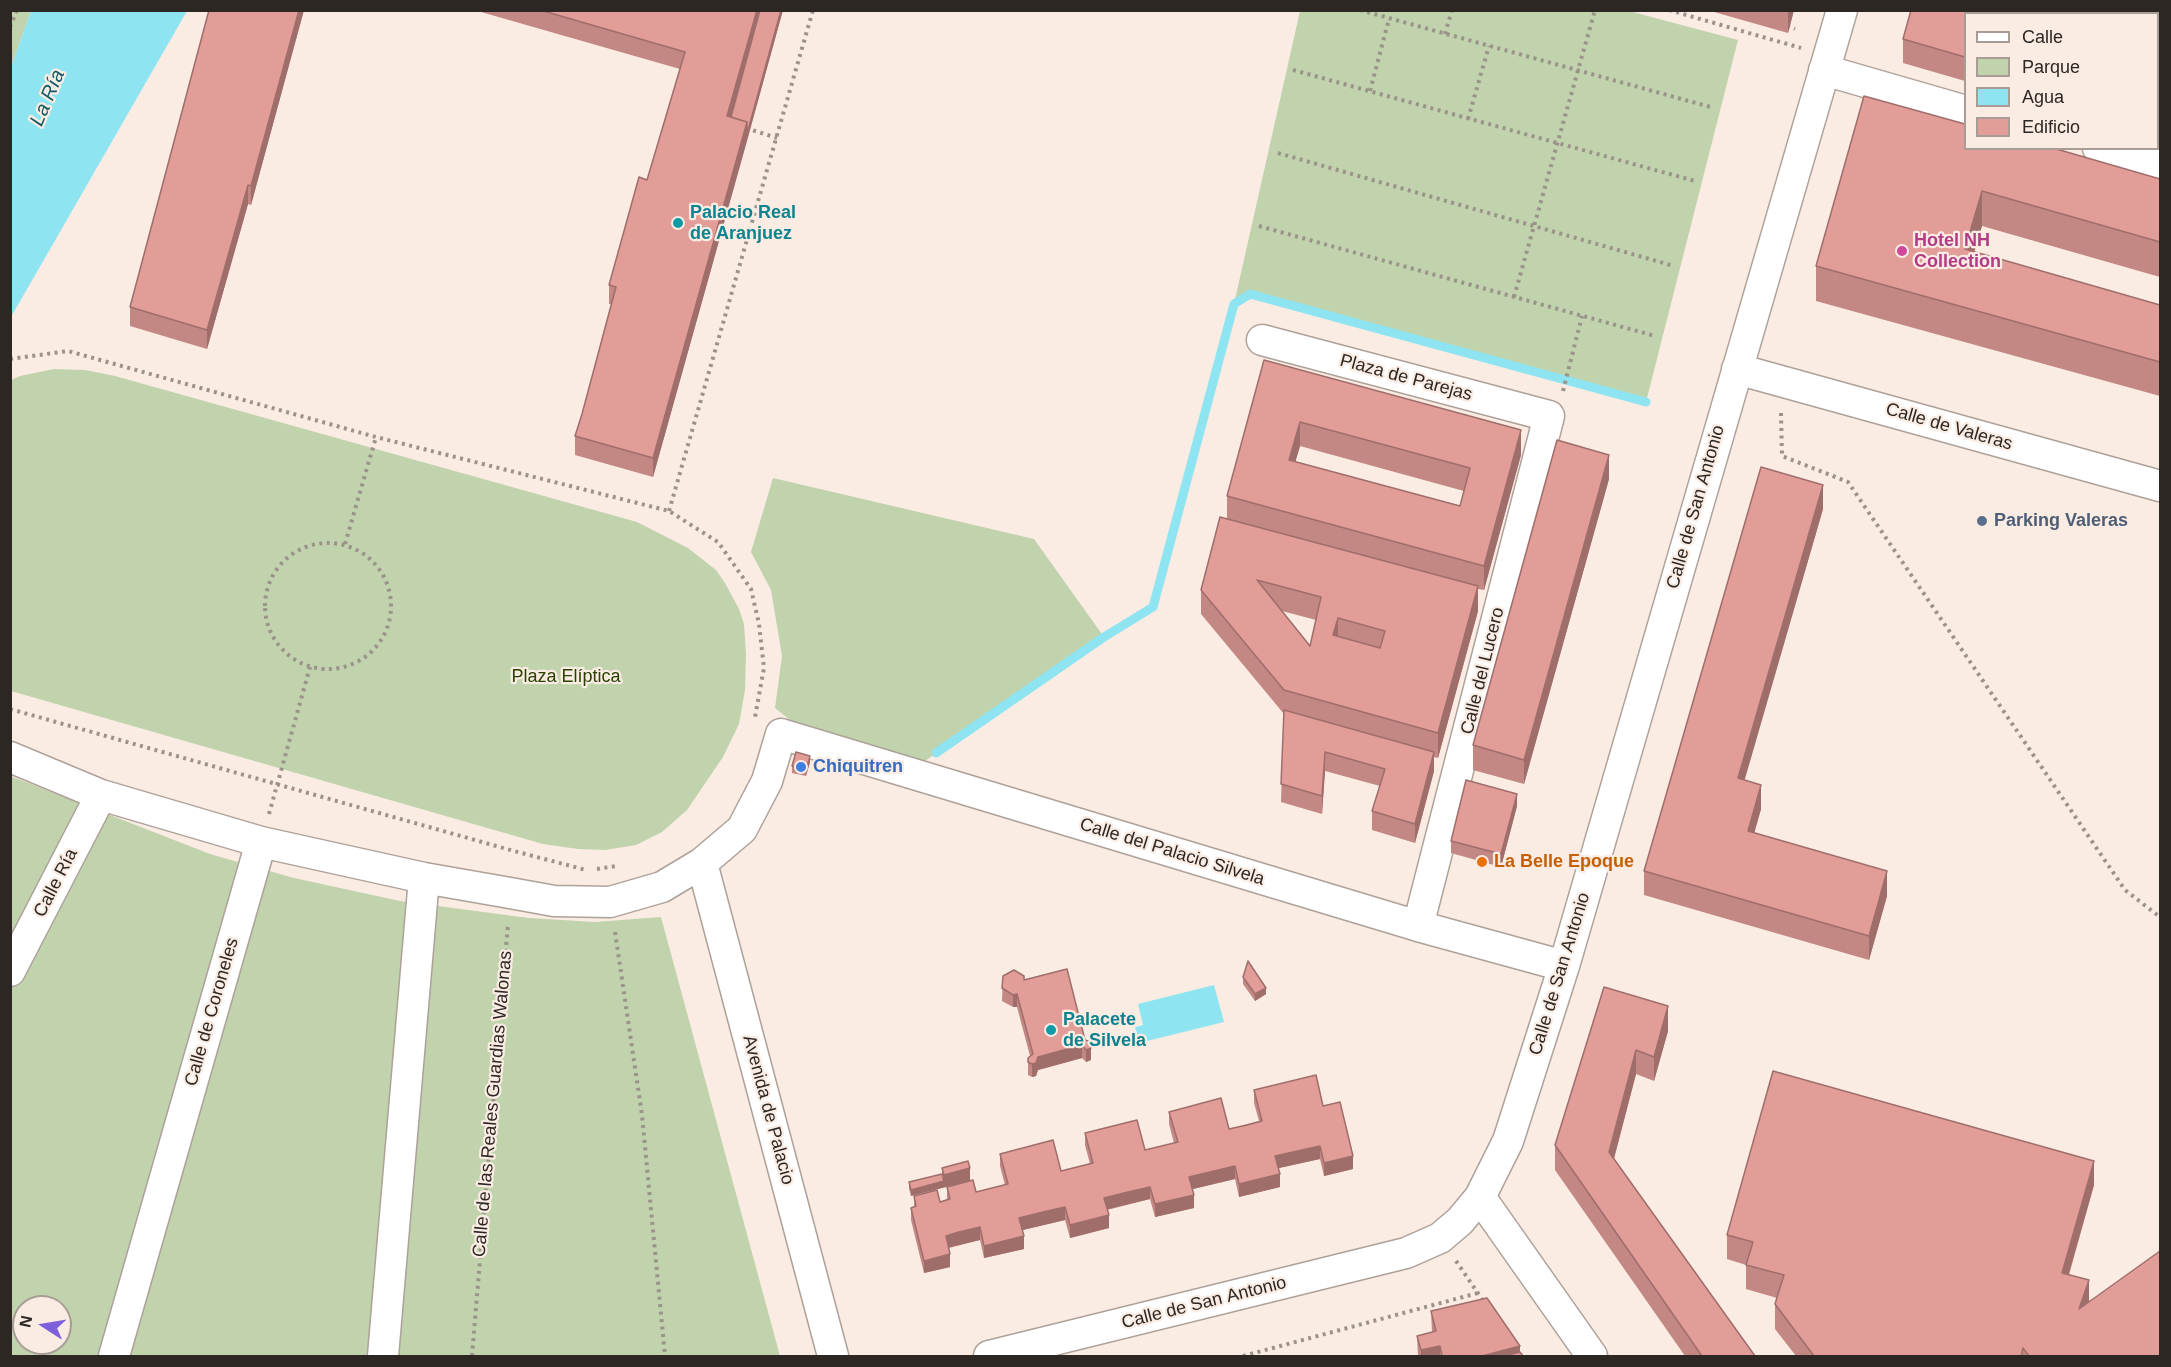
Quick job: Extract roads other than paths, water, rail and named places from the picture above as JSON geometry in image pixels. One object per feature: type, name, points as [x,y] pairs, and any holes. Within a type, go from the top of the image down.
[{"type":"street","name":"Calle de San Antonio","points":[[989,1356],[1406,1253],[1440,1238],[1460,1221],[1480,1197],[1508,1142],[1564,966],[1737,369],[1815,60],[1842,10]]},
{"type":"street","points":[[1815,60],[1964,111]]},
{"type":"street","points":[[2105,150],[2160,166]]},
{"type":"street","name":"Plaza de Parejas","points":[[1262,340],[1556,404]]},
{"type":"street","name":"Calle de Valeras","points":[[1737,369],[2160,486]]},
{"type":"street","name":"Calle del Lucero","points":[[1418,926],[1556,404]]},
{"type":"street","name":"Calle del Palacio Silvela","points":[[702,863],[742,829],[766,781],[781,734],[1418,926],[1564,966]]},
{"type":"street","points":[[10,757],[101,795],[261,842],[424,878],[554,901],[610,902],[662,887],[702,863]]},
{"type":"street","name":"Calle Ría","points":[[10,971],[101,795]]},
{"type":"street","name":"Calle de Coroneles","points":[[114,1356],[261,842]]},
{"type":"street","name":"Avenida de Palacio","points":[[702,863],[834,1356]]},
{"type":"street","points":[[383,1356],[424,878]]},
{"type":"street","points":[[1480,1197],[1592,1356]]},
{"type":"water","name":"La Ría","points":[[31,11],[187,11],[11,317],[11,67]]},
{"type":"water","points":[[1214,985],[1224,1022],[1139,1043],[1135,1027],[1143,1025],[1138,1004]]},
{"type":"waterway","points":[[936,753],[1104,637],[1153,607],[1234,304],[1250,294],[1646,402]]},
{"type":"place","name":"Palacio Real de Aranjuez","points":[[678,223]]},
{"type":"place","name":"Hotel NH Collection","points":[[1902,251]]},
{"type":"place","name":"Parking Valeras","points":[[1982,521]]},
{"type":"place","name":"Chiquitren","points":[[801,767]]},
{"type":"place","name":"La Belle Epoque","points":[[1482,862]]},
{"type":"place","name":"Palacete de Silvela","points":[[1051,1030]]},
{"type":"park label","name":"Plaza Elíptica","points":[[566,677]]}]
